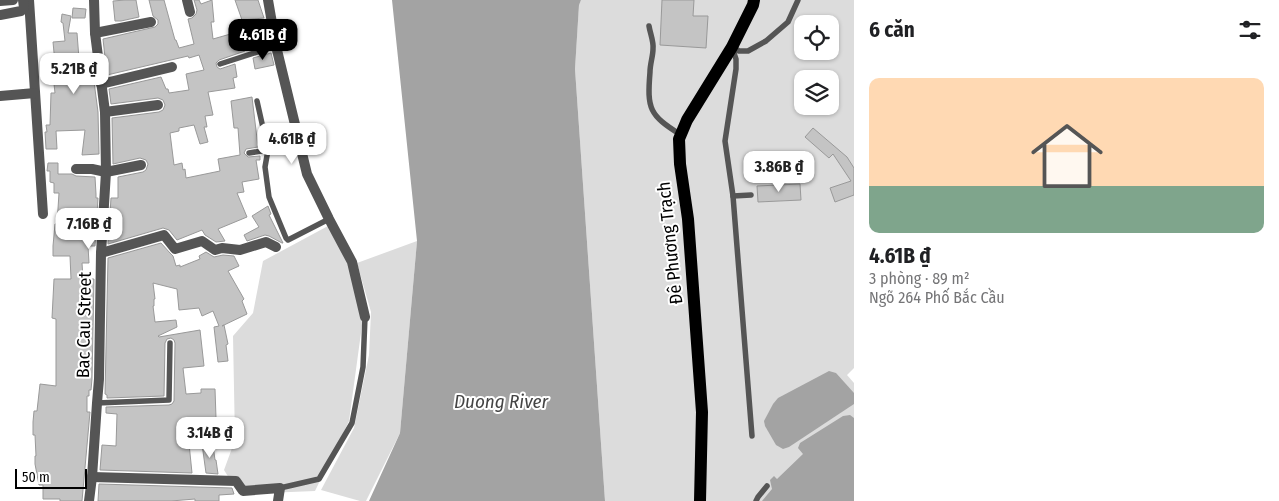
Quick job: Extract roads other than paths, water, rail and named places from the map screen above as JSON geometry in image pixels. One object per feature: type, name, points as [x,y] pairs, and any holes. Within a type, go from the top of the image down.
[{"type":"main road","name":"Đê Phương Trạch","points":[[700,501],[702,412],[688,219],[680,164],[679,139],[687,120],[732,47],[754,0]]},
{"type":"street","points":[[0,1],[13,0]]},
{"type":"street","points":[[0,14],[21,11],[24,8],[23,0]]},
{"type":"street","points":[[29,0],[43,214]]},
{"type":"street","name":"Bac Cau Street","points":[[89,501],[99,379],[101,253],[106,172],[104,112],[95,33],[94,0]]},
{"type":"street","points":[[186,0],[190,12]]},
{"type":"street","points":[[268,0],[276,46],[307,174],[352,262],[365,317]]},
{"type":"street","points":[[95,33],[150,22]]},
{"type":"street","points":[[101,84],[172,67]]},
{"type":"street","points":[[0,96],[35,92]]},
{"type":"street","points":[[104,112],[158,105]]},
{"type":"street","points":[[76,169],[92,169],[106,172],[141,165]]},
{"type":"street","points":[[101,253],[164,235],[175,249],[202,241],[214,250],[222,248],[240,250],[266,242],[276,247]]},
{"type":"street","points":[[92,478],[236,481],[243,491],[280,488],[278,501]]},
{"type":"lane","points":[[732,47],[739,51],[748,51],[766,41],[788,22],[798,0]]},
{"type":"lane","points":[[649,26],[654,47],[650,71],[649,104],[657,118],[680,135]]},
{"type":"lane","points":[[220,64],[276,46]]},
{"type":"lane","points":[[732,47],[736,59],[736,69],[725,141],[733,196],[752,436]]},
{"type":"lane","points":[[257,101],[268,150],[266,168],[270,197],[288,240]]},
{"type":"lane","points":[[249,153],[299,142]]},
{"type":"lane","points":[[733,196],[751,195]]},
{"type":"lane","points":[[276,247],[329,219]]},
{"type":"lane","points":[[280,488],[319,479],[352,423],[363,367],[365,317]]},
{"type":"lane","points":[[97,403],[169,400],[170,343]]},
{"type":"lane","points":[[756,501],[767,486]]},
{"type":"water","name":"Duong River","points":[[392,0],[581,0],[579,5],[575,69],[605,501],[369,501],[400,433],[417,241]]},
{"type":"water","points":[[829,371],[836,373],[854,393],[854,404],[789,447],[783,449],[776,445],[764,421],[773,404],[778,398]]},
{"type":"water","points":[[850,415],[854,418],[854,501],[762,501],[772,489],[770,480],[774,476],[777,479],[803,454],[798,448],[800,443],[843,416]]}]
